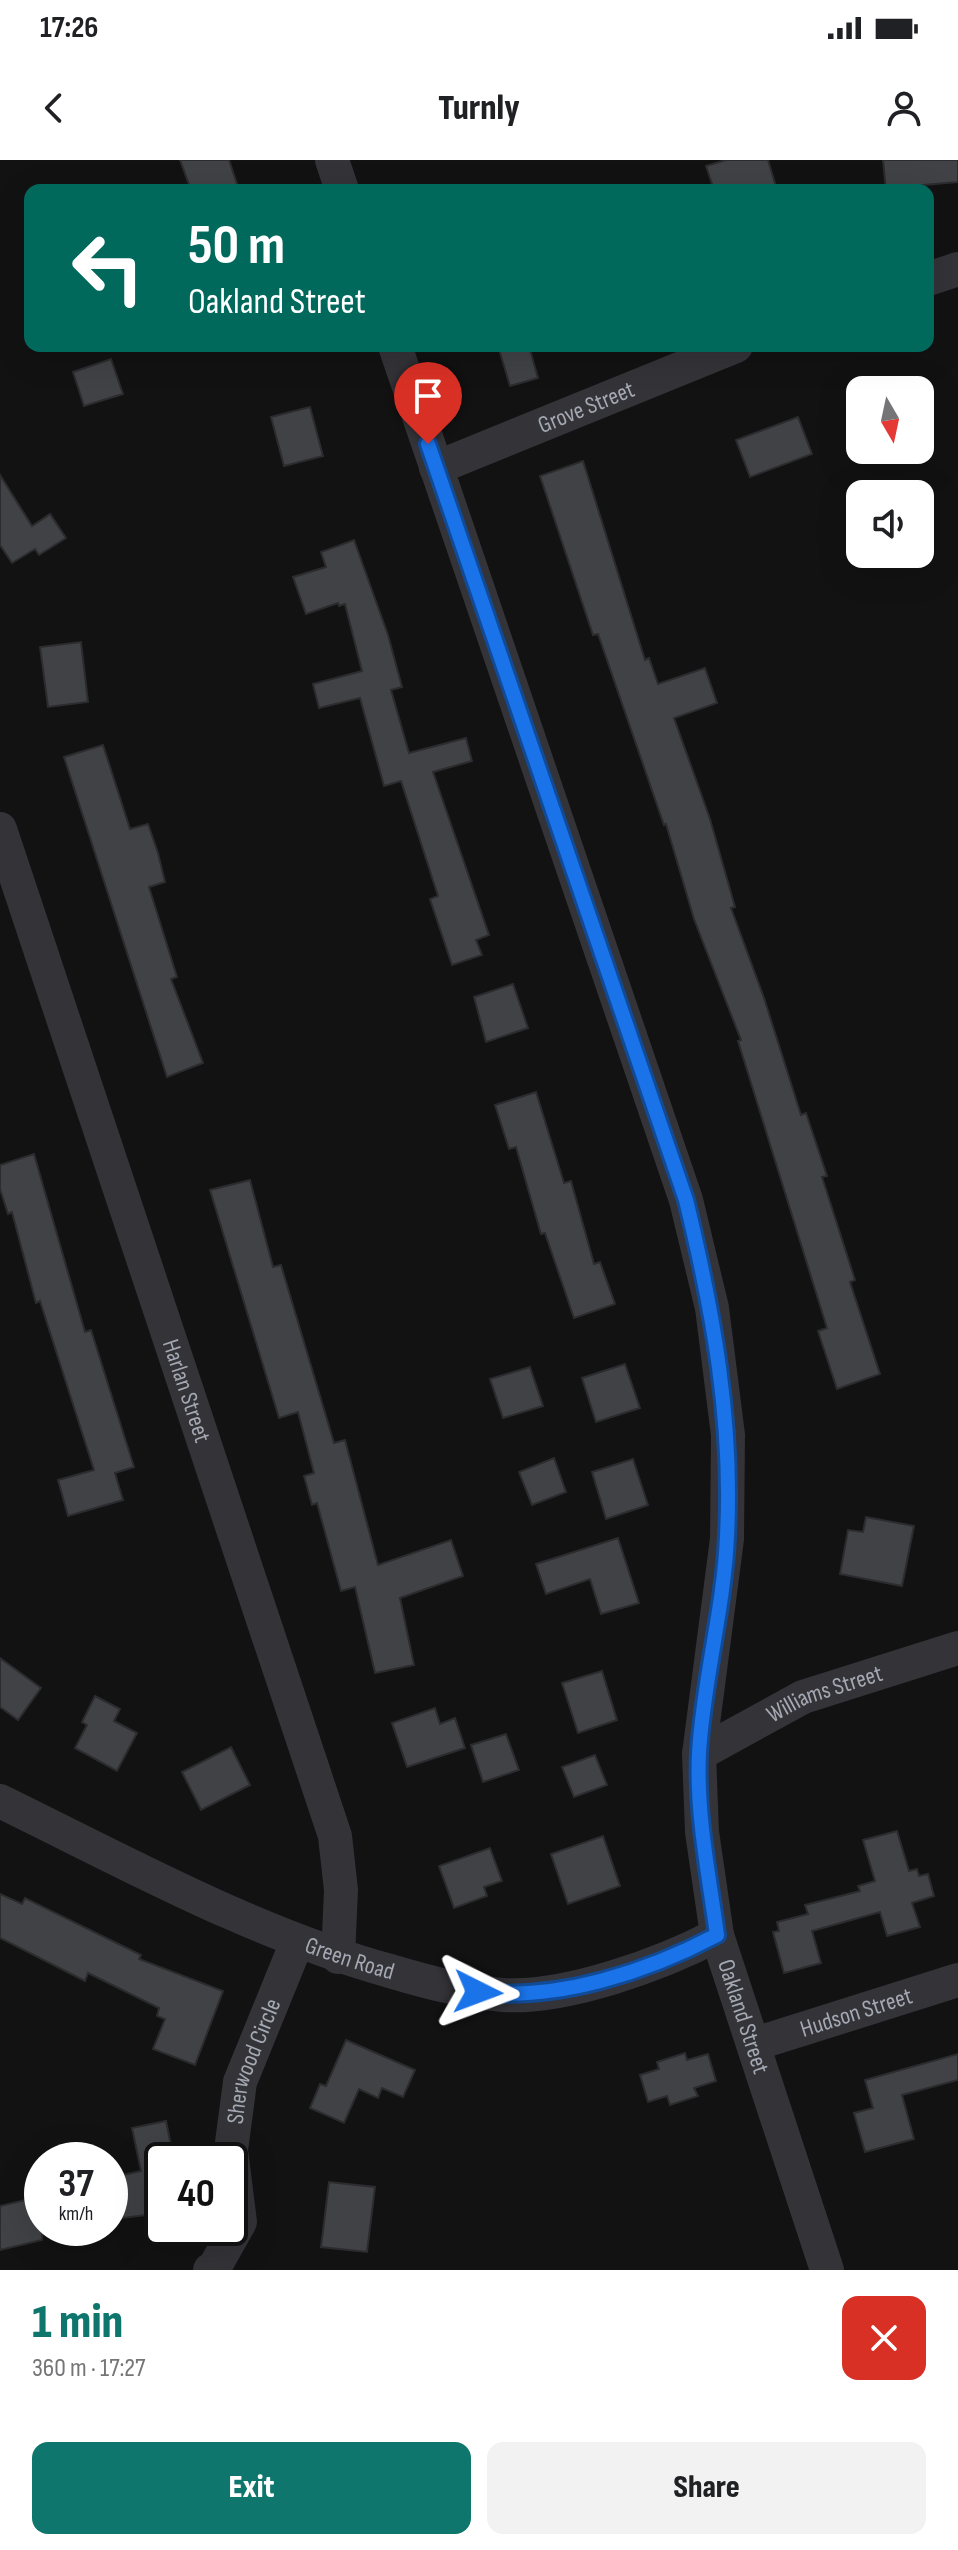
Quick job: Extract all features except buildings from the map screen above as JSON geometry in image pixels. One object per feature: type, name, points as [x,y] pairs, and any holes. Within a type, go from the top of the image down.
[{"type":"street","points":[[332,160],[340,184]]},
{"type":"street","points":[[934,277],[958,269]]},
{"type":"street","name":"Oakland Street","points":[[397,352],[686,1200],[712,1308],[728,1435],[727,1539],[699,1754],[702,1832],[717,1935],[827,2270]]},
{"type":"street","name":"Grove Street","points":[[436,468],[721,352]]},
{"type":"street","name":"Harlan Street","points":[[0,829],[335,1836],[341,1890],[338,1957]]},
{"type":"street","name":"Williams Street","points":[[699,1754],[803,1697],[958,1648]]},
{"type":"street","name":"Green Road","points":[[0,1801],[297,1942],[338,1957],[450,1988],[505,1995],[560,1990],[670,1959],[717,1935]]},
{"type":"street","name":"Sherwood Circle","points":[[210,2270],[240,2222],[231,2150],[240,2082],[297,1942]]},
{"type":"street","name":"Hudson Street","points":[[755,2044],[958,1980]]},
{"type":"route","points":[[428,444],[686,1200],[712,1308],[728,1435],[727,1539],[699,1754],[702,1832],[717,1935],[670,1959],[560,1990],[505,1995],[478,1992]]}]
